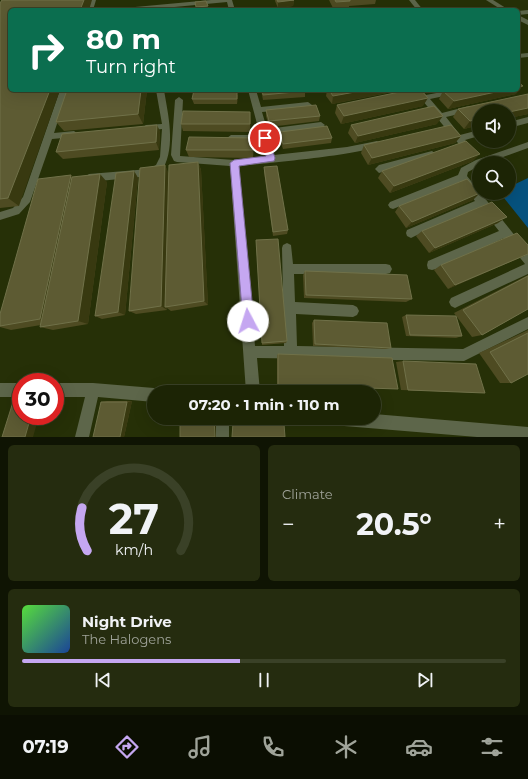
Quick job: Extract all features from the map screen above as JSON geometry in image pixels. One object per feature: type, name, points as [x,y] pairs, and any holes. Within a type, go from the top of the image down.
[{"type":"street","points":[[163,8],[190,7],[229,0]]},
{"type":"street","points":[[412,0],[418,8]]},
{"type":"street","points":[[489,0],[503,8]]},
{"type":"street","points":[[0,216],[16,211],[22,206],[37,184],[49,136],[63,92]]},
{"type":"street","points":[[80,179],[141,173],[156,170],[163,162],[166,126],[160,92]]},
{"type":"street","points":[[252,92],[255,113],[271,158]]},
{"type":"street","points":[[415,92],[425,98],[433,112],[447,129],[473,156]]},
{"type":"street","points":[[425,98],[454,92]]},
{"type":"street","points":[[179,100],[175,154],[177,159],[234,163],[347,150],[384,142]]},
{"type":"street","points":[[255,113],[308,105]]},
{"type":"street","points":[[433,112],[472,108]]},
{"type":"street","points":[[516,123],[528,120]]},
{"type":"street","points":[[225,138],[264,135],[321,125]]},
{"type":"street","points":[[134,129],[166,126]]},
{"type":"street","points":[[49,136],[80,134]]},
{"type":"street","points":[[460,143],[472,137]]},
{"type":"street","points":[[496,156],[528,145]]},
{"type":"street","points":[[379,169],[443,151]]},
{"type":"street","points":[[234,163],[253,385]]},
{"type":"street","points":[[462,177],[464,170],[472,166]]},
{"type":"street","points":[[462,177],[528,260]]},
{"type":"street","points":[[393,205],[462,177]]},
{"type":"street","points":[[410,233],[483,202]]},
{"type":"street","points":[[432,266],[507,232]]},
{"type":"street","points":[[287,248],[291,352]]},
{"type":"street","points":[[455,302],[528,268]]},
{"type":"street","points":[[288,269],[386,269]]},
{"type":"street","points":[[290,308],[353,311]]},
{"type":"street","points":[[251,352],[464,355],[528,323]]},
{"type":"street","points":[[0,390],[12,390]]},
{"type":"street","points":[[64,390],[93,390],[147,394]]},
{"type":"street","points":[[82,437],[93,390]]},
{"type":"street","points":[[381,422],[528,434]]},
{"type":"street","points":[[222,425],[222,437]]},
{"type":"water","points":[[528,178],[528,228],[506,200],[516,200],[516,184]]},
{"type":"building","points":[[2,0],[84,0],[81,8],[8,8],[8,92],[49,92],[8,198],[0,199],[0,3]]},
{"type":"building","points":[[277,0],[294,0],[278,2]]},
{"type":"building","points":[[335,0],[350,0],[350,1],[336,2]]},
{"type":"building","points":[[206,1],[208,6],[196,7],[195,2]]},
{"type":"building","points":[[66,92],[141,92],[138,114],[56,122]]},
{"type":"building","points":[[194,92],[237,92],[237,99],[192,99]]},
{"type":"building","points":[[262,92],[294,92],[263,95]]},
{"type":"building","points":[[330,92],[355,92],[333,96]]},
{"type":"building","points":[[399,92],[423,92],[428,98],[344,116],[337,105]]},
{"type":"building","points":[[444,92],[496,92],[454,101]]},
{"type":"building","points":[[528,94],[528,108],[516,111],[516,104],[481,104]]},
{"type":"building","points":[[316,105],[320,116],[269,121],[266,110]]},
{"type":"building","points":[[434,106],[443,116],[358,136],[351,125]]},
{"type":"building","points":[[472,106],[472,121],[470,121],[458,109]]},
{"type":"building","points":[[183,111],[250,112],[250,124],[181,124]]},
{"type":"building","points":[[157,125],[156,142],[56,152],[62,134]]},
{"type":"building","points":[[451,125],[461,136],[372,158],[364,145]]},
{"type":"building","points":[[327,126],[332,138],[283,144],[280,132]]},
{"type":"building","points":[[189,137],[254,138],[253,150],[186,150]]},
{"type":"building","points":[[466,141],[480,154],[394,186],[382,171]]},
{"type":"building","points":[[198,162],[204,301],[165,307],[169,165]]},
{"type":"building","points":[[165,165],[161,306],[129,311],[140,168]]},
{"type":"building","points":[[277,166],[288,230],[273,232],[264,167]]},
{"type":"building","points":[[134,171],[118,312],[95,316],[116,173]]},
{"type":"building","points":[[100,174],[78,321],[40,327],[72,177]]},
{"type":"building","points":[[71,175],[40,319],[0,326],[0,314],[38,179]]},
{"type":"building","points":[[467,179],[472,184],[472,196],[412,222],[399,206]]},
{"type":"building","points":[[492,202],[507,217],[435,248],[422,231]]},
{"type":"building","points":[[517,233],[528,245],[528,254],[455,285],[441,265]]},
{"type":"building","points":[[278,239],[287,341],[262,343],[256,240]]},
{"type":"building","points":[[305,271],[407,275],[412,299],[306,295]]},
{"type":"building","points":[[528,276],[528,309],[482,335],[463,310]]},
{"type":"building","points":[[406,315],[456,316],[462,336],[410,335]]},
{"type":"building","points":[[314,320],[387,323],[391,348],[315,344]]},
{"type":"building","points":[[528,333],[528,374],[511,383],[490,352]]},
{"type":"building","points":[[278,354],[392,358],[398,389],[381,388],[381,385],[278,385]]},
{"type":"building","points":[[403,361],[476,364],[485,393],[408,390]]},
{"type":"building","points":[[101,402],[127,402],[120,437],[93,437]]},
{"type":"building","points":[[12,405],[12,425],[28,425],[25,437],[2,437]]},
{"type":"building","points":[[180,425],[214,425],[215,437],[180,437]]},
{"type":"building","points":[[233,425],[284,425],[285,437],[232,437]]},
{"type":"route","points":[[248,321],[234,163],[271,158],[265,138]]}]
